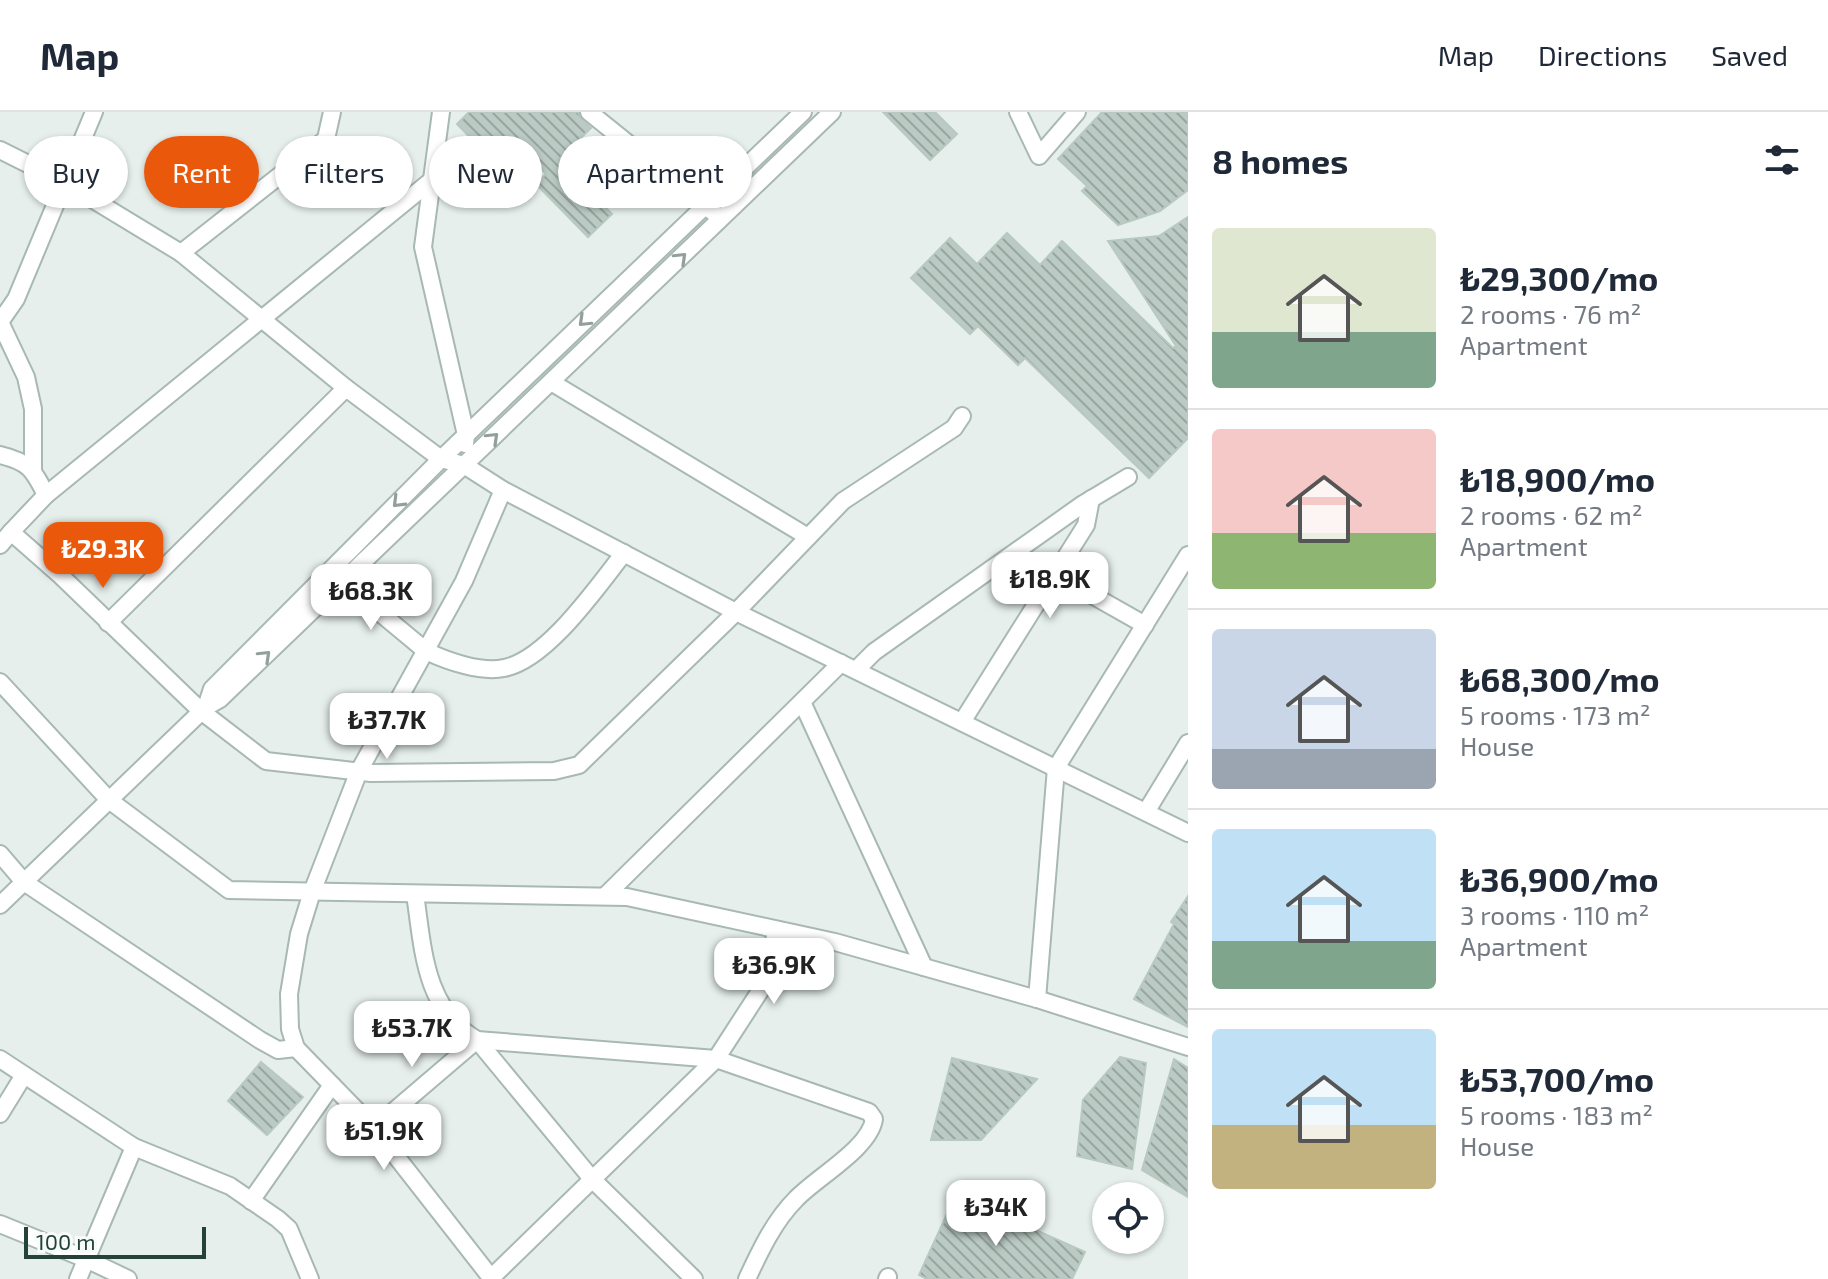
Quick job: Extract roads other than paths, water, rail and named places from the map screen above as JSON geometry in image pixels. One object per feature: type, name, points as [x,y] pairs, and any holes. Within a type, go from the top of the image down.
[{"type":"street","points":[[84,136],[94,112]]},
{"type":"street","points":[[181,253],[326,139],[332,112]]},
{"type":"street","points":[[438,136],[441,112]]},
{"type":"street","points":[[589,112],[619,136]]},
{"type":"street","points":[[776,112],[797,118],[807,137]]},
{"type":"street","points":[[0,905],[204,709],[220,699],[343,582],[832,112]]},
{"type":"street","points":[[1018,112],[1039,156],[1077,112]]},
{"type":"street","points":[[752,161],[797,118]]},
{"type":"street","points":[[0,150],[24,162]]},
{"type":"street","points":[[429,182],[46,495],[6,538],[60,575],[108,623],[266,761],[359,771],[554,771],[579,765],[736,612],[843,501],[954,428],[962,416]]},
{"type":"street","points":[[429,202],[423,247],[466,435],[464,465]]},
{"type":"street","points":[[46,495],[33,469],[33,409],[26,377],[0,322],[16,299],[53,208]]},
{"type":"street","points":[[107,208],[181,253],[346,388],[441,459],[464,465],[503,490],[736,612],[1188,833]]},
{"type":"street","points":[[204,709],[212,689],[441,459],[702,208]]},
{"type":"street","points":[[708,208],[721,219]]},
{"type":"street","points":[[551,382],[808,537]]},
{"type":"street","points":[[108,623],[346,388]]},
{"type":"street","points":[[0,455],[19,460],[33,469]]},
{"type":"street","points":[[605,896],[802,702],[1091,499],[1128,477]]},
{"type":"street","points":[[503,490],[464,581],[359,771],[312,892],[299,934],[289,994],[290,1029],[296,1048],[374,1128],[492,1278],[716,1059],[760,991],[777,930]]},
{"type":"street","points":[[962,722],[1086,525],[1091,499]]},
{"type":"street","points":[[343,582],[426,651],[488,669],[517,664],[551,640],[624,553]]},
{"type":"street","points":[[1037,999],[1056,768],[1188,555]]},
{"type":"street","points":[[1055,574],[1145,625]]},
{"type":"street","points":[[0,682],[109,800],[229,890],[627,897],[835,942],[1037,999],[1188,1047]]},
{"type":"street","points":[[802,702],[924,967]]},
{"type":"street","points":[[1146,812],[1188,743]]},
{"type":"street","points":[[0,854],[24,882],[260,1040],[278,1050],[296,1048]]},
{"type":"street","points":[[415,894],[428,978],[447,1012],[463,1032],[477,1040],[592,1179],[694,1279]]},
{"type":"street","points":[[374,1128],[477,1040],[716,1059],[869,1112],[874,1119],[873,1129],[846,1158],[795,1200],[765,1241],[747,1279]]},
{"type":"street","points":[[0,1059],[134,1147],[230,1186],[289,1229],[310,1279]]},
{"type":"street","points":[[0,1114],[24,1075]]},
{"type":"street","points":[[251,1201],[332,1085]]},
{"type":"street","points":[[78,1279],[134,1147]]},
{"type":"street","points":[[0,1224],[128,1279]]}]
